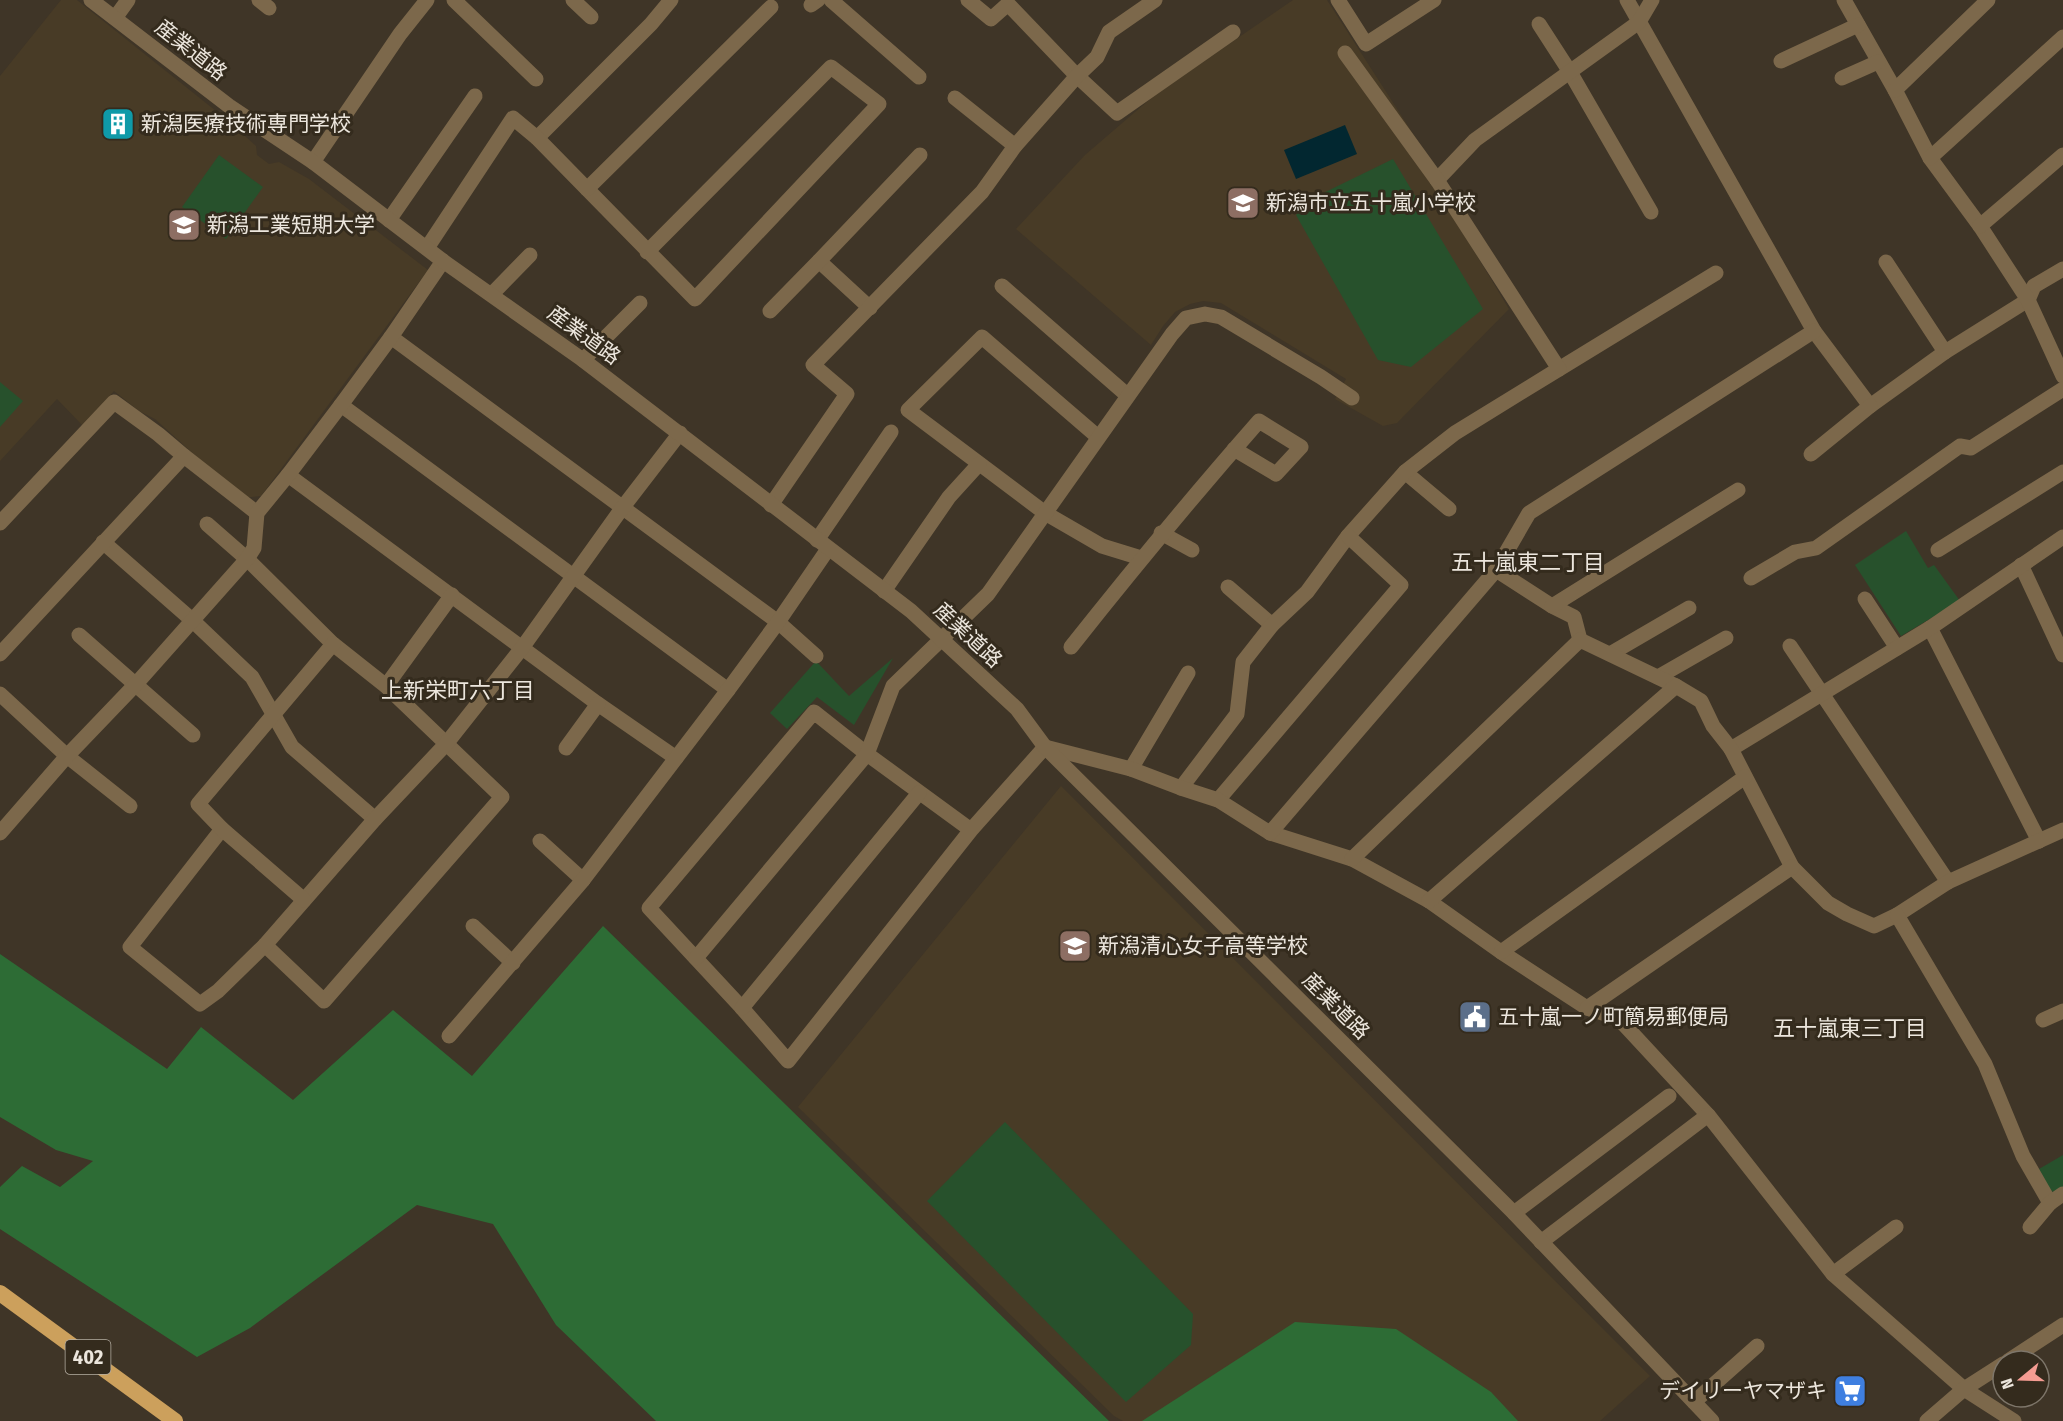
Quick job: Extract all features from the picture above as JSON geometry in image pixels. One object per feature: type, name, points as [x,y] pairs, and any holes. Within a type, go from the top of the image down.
[{"type":"highway","name":"402","points":[[0,1293],[175,1421]]},
{"type":"street","name":"産業道路","points":[[92,0],[229,106],[313,162],[443,261],[583,360],[911,611],[1017,709],[1046,747],[1514,1213],[1712,1421]]},
{"type":"street","points":[[115,18],[128,0]]},
{"type":"street","points":[[313,162],[400,34],[426,0]]},
{"type":"street","points":[[454,0],[536,79]]},
{"type":"street","points":[[573,0],[591,17]]},
{"type":"street","points":[[537,138],[651,24],[671,0]]},
{"type":"street","points":[[831,0],[919,77]]},
{"type":"street","points":[[968,0],[991,19],[1008,4],[1077,76],[1117,113],[1233,32]]},
{"type":"street","points":[[771,505],[847,394],[813,365],[982,192],[1015,146],[1077,76],[1097,57],[1109,32],[1155,0]]},
{"type":"street","points":[[1343,2],[1366,44],[1434,0]]},
{"type":"street","points":[[1627,0],[1814,331],[1870,405]]},
{"type":"street","points":[[1437,180],[1475,140],[1639,22],[1652,0]]},
{"type":"street","points":[[1844,0],[1930,158],[1980,226],[2028,300],[2063,376]]},
{"type":"street","points":[[1895,90],[1988,0]]},
{"type":"street","points":[[587,189],[771,7]]},
{"type":"street","points":[[1539,24],[1570,72],[1651,212]]},
{"type":"street","points":[[1781,60],[1858,25]]},
{"type":"street","points":[[1930,158],[2063,37]]},
{"type":"street","points":[[1345,53],[1437,180],[1559,369]]},
{"type":"street","points":[[1842,78],[1878,62]]},
{"type":"street","points":[[427,248],[513,118],[537,138],[647,252],[695,298],[879,104],[831,66],[647,252]]},
{"type":"street","points":[[389,220],[476,96]]},
{"type":"street","points":[[955,98],[1015,146]]},
{"type":"street","points":[[770,310],[920,155]]},
{"type":"street","points":[[1980,226],[2063,155]]},
{"type":"street","points":[[492,294],[530,255]]},
{"type":"street","points":[[0,833],[67,756],[136,684],[248,560],[254,548],[256,513],[341,405],[443,261]]},
{"type":"street","points":[[819,261],[870,308]]},
{"type":"street","points":[[1886,262],[1945,352]]},
{"type":"street","points":[[1811,454],[1870,405],[1945,352],[2028,300],[2034,286],[2063,269]]},
{"type":"street","points":[[1181,788],[1237,714],[1243,662],[1272,625],[1307,592],[1348,536],[1405,472],[1455,433],[1716,273]]},
{"type":"street","points":[[1002,286],[1127,395]]},
{"type":"street","points":[[583,360],[640,303]]},
{"type":"street","points":[[696,958],[867,754],[893,686],[988,594],[1127,395],[1186,318],[1205,314],[1221,317],[1322,377],[1352,398]]},
{"type":"street","points":[[1270,832],[1497,570],[1529,513],[1814,331]]},
{"type":"street","points":[[391,337],[778,622],[816,656]]},
{"type":"street","points":[[1098,437],[982,337],[908,410],[1045,513],[1102,546],[1141,558]]},
{"type":"street","points":[[1751,578],[1795,552],[1816,548],[1960,446],[1971,448],[2063,389]]},
{"type":"street","points":[[0,523],[114,402],[158,434],[256,513]]},
{"type":"street","points":[[341,405],[728,690]]},
{"type":"street","points":[[449,1036],[583,880],[778,622],[822,544],[891,432]]},
{"type":"street","points":[[222,829],[130,947],[200,1004],[218,991],[265,945],[375,819],[446,744],[522,648],[623,507],[680,433]]},
{"type":"street","points":[[1071,646],[1161,533],[1234,449]]},
{"type":"street","points":[[0,654],[184,456]]},
{"type":"street","points":[[884,591],[949,497],[979,464]]},
{"type":"street","points":[[1405,472],[1449,509]]},
{"type":"street","points":[[1938,550],[2063,472]]},
{"type":"street","points":[[288,475],[598,704],[676,758]]},
{"type":"street","points":[[1552,606],[1738,490]]},
{"type":"street","points":[[207,524],[248,560],[333,644],[386,686],[502,797],[324,1001],[265,945]]},
{"type":"street","points":[[1161,533],[1192,550]]},
{"type":"street","points":[[1218,800],[1401,585],[1348,536]]},
{"type":"street","points":[[1731,749],[1929,628],[2063,537]]},
{"type":"street","points":[[103,542],[192,620],[252,677],[292,747],[375,819]]},
{"type":"street","points":[[2021,566],[2063,655]]},
{"type":"street","points":[[1497,570],[1552,606],[1574,617],[1580,640]]},
{"type":"street","points":[[1228,587],[1272,625]]},
{"type":"street","points":[[386,686],[452,595]]},
{"type":"street","points":[[1865,599],[1896,648]]},
{"type":"street","points":[[1610,654],[1689,608]]},
{"type":"street","points":[[1929,628],[2038,841]]},
{"type":"street","points":[[79,635],[193,735]]},
{"type":"street","points":[[1658,677],[1726,638]]},
{"type":"street","points":[[1580,640],[1676,686],[1701,701],[1713,726],[1731,749],[1792,867],[1828,903],[1874,926],[1897,915],[1948,882],[2063,830]]},
{"type":"street","points":[[1352,859],[1580,640]]},
{"type":"street","points":[[304,900],[222,829],[198,804],[333,644]]},
{"type":"street","points":[[1790,646],[1948,882]]},
{"type":"street","points":[[1131,769],[1188,673]]},
{"type":"street","points":[[1429,901],[1676,686]]},
{"type":"street","points":[[0,694],[67,756],[130,806]]},
{"type":"street","points":[[566,748],[598,704]]},
{"type":"street","points":[[971,830],[814,712],[649,908],[788,1061],[971,830],[1046,747],[1131,769],[1218,800],[1270,832],[1352,859],[1429,901],[1501,952],[1587,1008],[1618,1018],[1708,1115],[1833,1274],[1964,1389],[2014,1421]]},
{"type":"street","points":[[1501,952],[1745,777]]},
{"type":"street","points":[[742,1008],[919,793]]},
{"type":"street","points":[[540,842],[583,880]]},
{"type":"street","points":[[1587,1008],[1792,867]]},
{"type":"street","points":[[1897,915],[1985,1064],[2023,1156],[2050,1203]]},
{"type":"street","points":[[473,926],[513,963]]},
{"type":"street","points":[[2043,1020],[2063,1011]]},
{"type":"street","points":[[1514,1213],[1669,1096]]},
{"type":"street","points":[[1541,1242],[1708,1115]]},
{"type":"street","points":[[2030,1227],[2050,1203],[2063,1194]]},
{"type":"street","points":[[1833,1274],[1896,1227]]},
{"type":"street","points":[[2026,1349],[2063,1325]]},
{"type":"street","points":[[1694,1402],[1757,1346]]},
{"type":"street","points":[[1928,1421],[1964,1389],[1991,1372]]},
{"type":"shaded area","name":"新潟工業短期大学","points":[[61,0],[77,0],[226,119],[256,146],[257,155],[269,164],[279,162],[309,179],[428,270],[261,496],[242,498],[155,419],[139,411],[114,391],[83,426],[57,399],[0,461],[0,76]]},
{"type":"shaded area","name":"新潟市立五十嵐小学校","points":[[1293,0],[1327,0],[1437,171],[1430,178],[1509,309],[1397,423],[1383,426],[1335,399],[1346,379],[1221,303],[1203,301],[1190,304],[1175,312],[1151,345],[1016,229],[1085,155],[1156,94]]},
{"type":"shaded area","name":"新潟清心女子高等学校","points":[[1061,786],[1650,1376],[1600,1421],[1123,1421],[1114,1416],[798,1107]]},
{"type":"green space","points":[[219,155],[263,187],[226,239],[182,207]]},
{"type":"green space","points":[[1393,159],[1483,309],[1411,367],[1378,360],[1296,215],[1309,200]]},
{"type":"green space","points":[[0,382],[23,401],[0,427]]},
{"type":"green space","points":[[1906,531],[1928,568],[1934,565],[1960,601],[1901,636],[1855,565]]},
{"type":"green space","points":[[893,658],[854,725],[817,697],[787,729],[770,713],[816,661],[849,696]]},
{"type":"green space","points":[[603,926],[1109,1421],[656,1421],[556,1325],[493,1224],[417,1205],[250,1328],[197,1357],[0,1229],[0,1187],[22,1166],[60,1187],[93,1161],[56,1150],[0,1117],[0,954],[167,1069],[201,1027],[293,1100],[393,1010],[472,1076]]},
{"type":"green space","points":[[1005,1122],[1193,1314],[1191,1345],[1126,1402],[927,1201]]},
{"type":"green space","points":[[2063,1155],[2063,1190],[2051,1192],[2039,1169]]},
{"type":"green space","points":[[1295,1322],[1396,1329],[1491,1392],[1518,1421],[1142,1421]]},
{"type":"water","points":[[1345,125],[1357,154],[1296,179],[1284,150]]},
{"type":"place","name":"新潟医療技術専門学校","points":[[118,124]]},
{"type":"place","name":"新潟市立五十嵐小学校","points":[[1243,203]]},
{"type":"place","name":"新潟工業短期大学","points":[[184,225]]},
{"type":"place","name":"新潟清心女子高等学校","points":[[1075,946]]},
{"type":"place","name":"五十嵐一ノ町簡易郵便局","points":[[1475,1017]]},
{"type":"place","name":"デイリーヤマザキ","points":[[1850,1391]]},
{"type":"district","name":"五十嵐東二丁目","points":[[1528,562]]},
{"type":"district","name":"上新栄町六丁目","points":[[458,690]]},
{"type":"district","name":"五十嵐東三丁目","points":[[1850,1028]]}]
